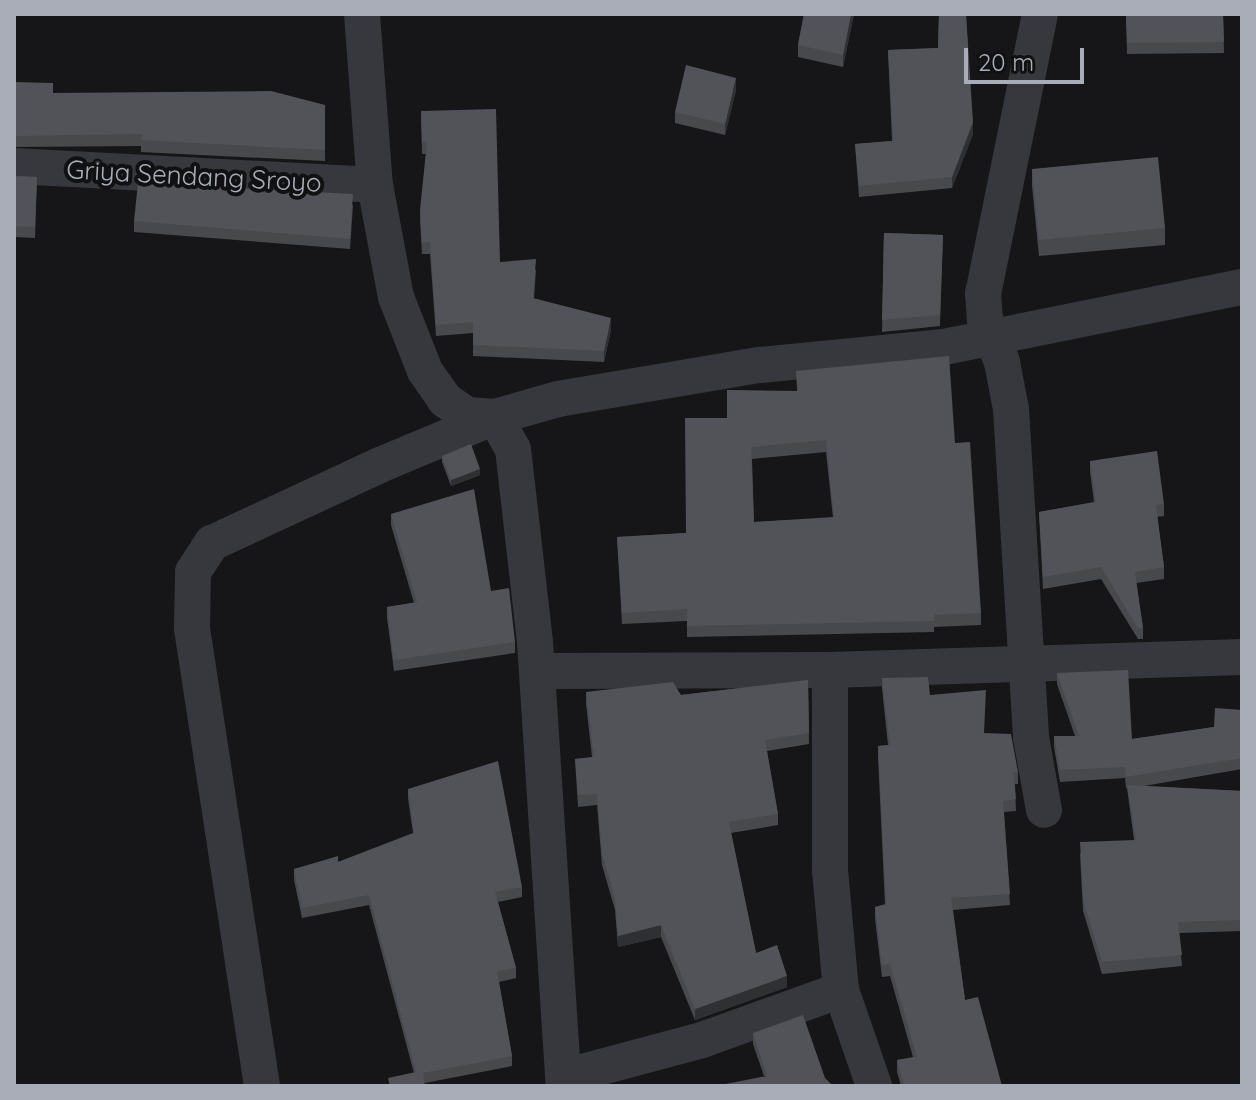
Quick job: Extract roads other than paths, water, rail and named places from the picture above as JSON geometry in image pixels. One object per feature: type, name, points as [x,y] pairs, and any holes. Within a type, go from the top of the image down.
[{"type":"street","points":[[362,14],[375,185],[396,297],[425,371],[445,400],[467,415],[495,417]]},
{"type":"street","points":[[1040,14],[983,293],[990,338],[1002,362],[1011,409],[1031,737],[1044,810]]},
{"type":"street","name":"Griya Sendang Sroyo","points":[[14,166],[375,185]]},
{"type":"street","points":[[262,1086],[200,704],[192,629],[193,572],[212,543],[495,417],[647,381],[990,338],[1242,287]]},
{"type":"street","points":[[495,417],[513,449],[537,671],[564,1082],[702,1040],[841,990]]},
{"type":"street","points":[[537,671],[830,670],[1028,660],[1242,657]]},
{"type":"street","points":[[830,670],[830,870],[841,990],[874,1086]]}]
